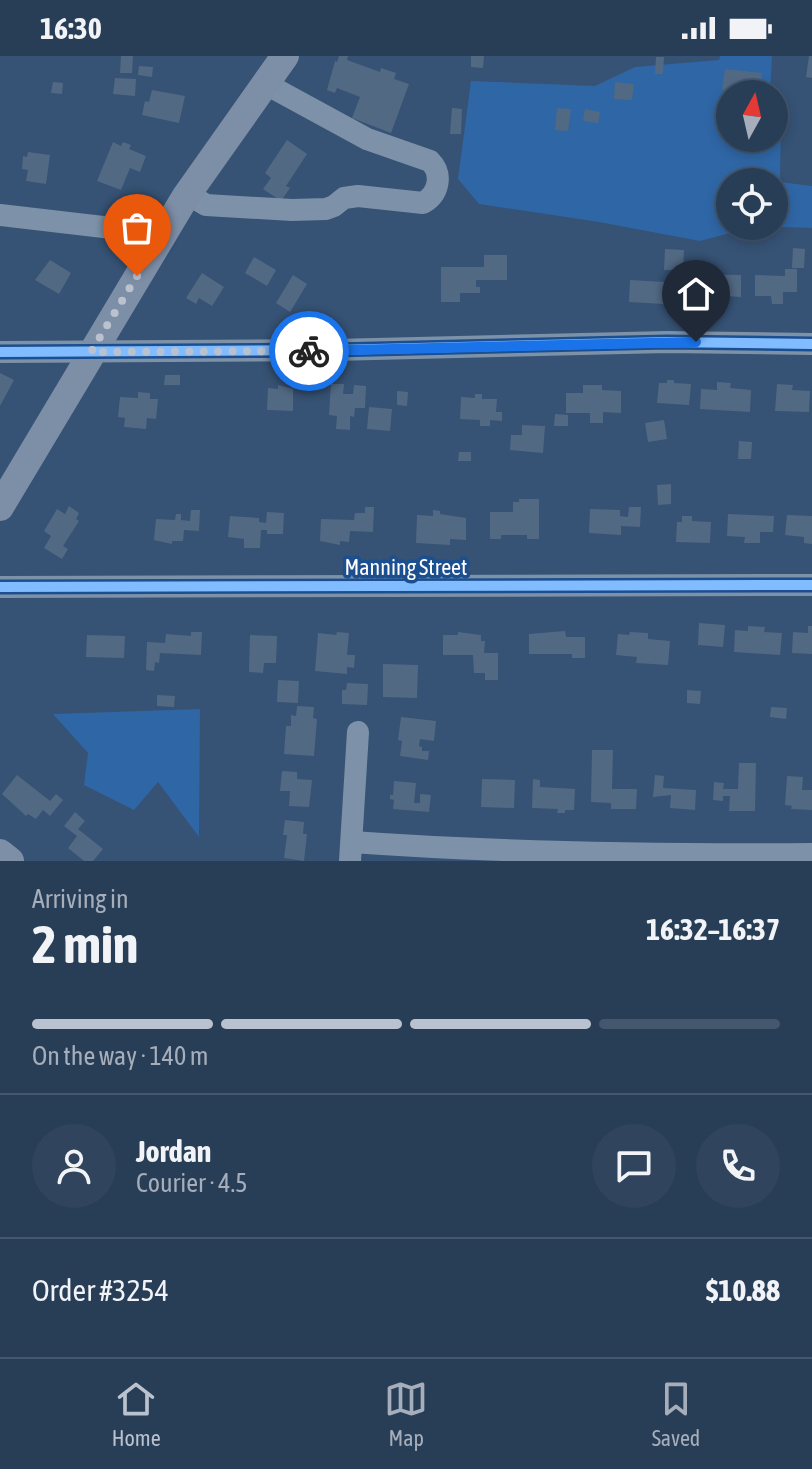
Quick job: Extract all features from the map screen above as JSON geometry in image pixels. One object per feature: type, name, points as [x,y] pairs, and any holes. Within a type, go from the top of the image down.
[{"type":"main road","points":[[0,507],[188,194],[285,56]]},
{"type":"main road","points":[[0,853],[10,861]]},
{"type":"street","points":[[188,194],[206,205],[292,210],[326,209],[344,198],[358,196],[423,203],[432,198],[438,176],[430,161],[367,139],[266,84]]},
{"type":"street","points":[[0,215],[163,234]]},
{"type":"street","points":[[0,352],[333,350],[667,342],[812,344]]},
{"type":"street","name":"Manning Street","points":[[0,587],[812,585]]},
{"type":"street","points":[[358,732],[351,852],[475,850],[673,855],[812,854]]},
{"type":"shaded area","points":[[720,56],[772,56],[771,80],[716,80],[716,152],[780,152],[780,168],[716,168],[716,237],[700,241],[479,204],[458,179],[471,81],[595,86],[635,67],[719,60]]},
{"type":"shaded area","points":[[788,183],[812,186],[812,228],[788,227]]},
{"type":"shaded area","points":[[200,709],[199,837],[158,782],[134,810],[84,785],[88,753],[53,714]]},
{"type":"building","points":[[121,56],[133,56],[132,73],[120,73]]},
{"type":"building","points":[[339,56],[348,56],[347,60],[380,72],[381,68],[396,73],[394,79],[409,84],[391,133],[352,118],[360,97],[337,88],[335,93],[327,90]]},
{"type":"building","points":[[471,56],[484,56],[483,68],[471,67]]},
{"type":"building","points":[[809,56],[812,56],[812,78],[806,77]]},
{"type":"building","points":[[656,57],[664,57],[663,74],[655,74]]},
{"type":"building","points":[[139,66],[153,67],[152,77],[138,75]]},
{"type":"building","points":[[725,69],[762,73],[761,80],[723,80]]},
{"type":"building","points":[[115,78],[136,79],[135,96],[113,94]]},
{"type":"building","points":[[53,82],[63,83],[62,94],[51,93]]},
{"type":"building","points":[[615,82],[634,84],[632,100],[614,99]]},
{"type":"building","points":[[152,90],[185,96],[179,123],[142,115],[145,101],[149,102]]},
{"type":"building","points":[[452,108],[462,109],[461,134],[450,134]]},
{"type":"building","points":[[557,108],[571,109],[568,131],[555,130]]},
{"type":"building","points":[[585,109],[600,112],[598,123],[583,121]]},
{"type":"building","points":[[287,140],[307,154],[286,186],[290,188],[281,201],[263,189],[271,178],[265,173]]},
{"type":"building","points":[[113,142],[121,146],[123,142],[131,145],[129,149],[146,156],[140,172],[130,168],[121,190],[97,181]]},
{"type":"building","points":[[28,152],[50,155],[46,184],[26,181],[28,170],[22,169],[23,156],[27,157]]},
{"type":"building","points":[[793,248],[805,249],[804,268],[792,268]]},
{"type":"building","points":[[665,249],[684,250],[683,270],[664,270]]},
{"type":"building","points":[[484,255],[507,255],[507,280],[476,280],[480,293],[460,293],[460,302],[441,302],[441,267],[484,267]]},
{"type":"building","points":[[254,257],[276,270],[267,286],[245,273]]},
{"type":"building","points":[[50,260],[71,273],[59,294],[35,280]]},
{"type":"building","points":[[785,269],[797,269],[797,292],[783,292],[783,304],[772,304],[771,296],[755,296],[755,275],[785,276]]},
{"type":"building","points":[[202,273],[224,287],[212,306],[199,298],[196,304],[186,298]]},
{"type":"building","points":[[692,274],[741,275],[741,297],[725,296],[725,303],[711,303],[711,297],[692,296]]},
{"type":"building","points":[[293,275],[307,284],[290,312],[276,303]]},
{"type":"building","points":[[630,280],[665,282],[664,304],[629,302]]},
{"type":"building","points":[[0,373],[14,380],[0,406]]},
{"type":"building","points":[[165,375],[180,375],[180,385],[164,385]]},
{"type":"building","points":[[667,380],[691,384],[689,405],[657,403],[659,383],[667,383]]},
{"type":"building","points":[[717,382],[731,383],[730,388],[751,390],[750,412],[700,409],[701,389],[717,390]]},
{"type":"building","points":[[331,384],[344,384],[343,394],[353,394],[354,385],[366,386],[365,408],[355,408],[354,417],[350,416],[350,430],[336,429],[337,416],[329,415]]},
{"type":"building","points":[[777,384],[793,385],[792,390],[810,391],[809,412],[775,411]]},
{"type":"building","points":[[278,385],[293,389],[293,411],[267,410],[268,388],[278,389]]},
{"type":"building","points":[[583,385],[602,385],[602,390],[621,391],[621,413],[603,412],[603,423],[590,423],[590,413],[566,413],[566,393],[583,393]]},
{"type":"building","points":[[397,391],[408,392],[407,406],[397,405]]},
{"type":"building","points":[[138,392],[150,393],[150,399],[158,399],[156,419],[147,418],[146,429],[124,427],[125,418],[118,417],[120,397],[138,398]]},
{"type":"building","points":[[475,394],[482,394],[482,399],[497,399],[496,412],[502,412],[502,421],[490,420],[490,426],[480,426],[480,420],[460,419],[461,397],[475,398]]},
{"type":"building","points":[[369,407],[392,409],[390,431],[367,429]]},
{"type":"building","points":[[555,414],[568,415],[568,426],[554,426]]},
{"type":"building","points":[[664,420],[667,439],[648,442],[645,423]]},
{"type":"building","points":[[522,425],[545,426],[543,453],[510,450],[511,435],[522,435]]},
{"type":"building","points":[[739,441],[752,442],[751,459],[738,459]]},
{"type":"building","points":[[459,452],[471,452],[471,461],[458,461]]},
{"type":"building","points":[[671,484],[671,504],[658,505],[657,485]]},
{"type":"building","points":[[519,499],[539,499],[539,539],[527,539],[527,535],[501,535],[501,539],[490,539],[490,512],[513,512],[513,502],[519,502]]},
{"type":"building","points":[[69,506],[79,513],[76,519],[79,521],[63,546],[68,549],[62,559],[44,548],[51,536],[44,531],[57,509],[65,514]]},
{"type":"building","points":[[365,507],[374,507],[373,532],[350,531],[349,542],[340,541],[340,545],[320,541],[321,519],[354,520],[355,513],[365,513]]},
{"type":"building","points":[[629,507],[641,507],[640,527],[621,526],[621,535],[589,533],[590,509],[620,510],[620,516],[628,517]]},
{"type":"building","points":[[191,510],[200,510],[199,531],[184,530],[183,541],[172,541],[172,544],[154,540],[156,519],[175,520],[176,514],[181,514],[181,520],[190,521]]},
{"type":"building","points":[[433,510],[466,518],[466,540],[450,539],[450,545],[416,543],[417,515],[433,516]]},
{"type":"building","points":[[267,512],[284,513],[283,534],[267,534],[267,530],[261,530],[260,548],[244,548],[244,539],[228,537],[230,516],[259,518],[259,522],[266,523]]},
{"type":"building","points":[[728,514],[774,516],[773,532],[760,532],[760,543],[744,543],[745,537],[727,536]]},
{"type":"building","points":[[787,515],[812,516],[812,544],[804,543],[804,537],[785,535]]},
{"type":"building","points":[[682,516],[692,516],[692,521],[711,522],[710,543],[676,542],[677,522],[682,522]]},
{"type":"building","points":[[699,623],[725,625],[723,647],[698,645]]},
{"type":"building","points":[[748,626],[765,627],[764,632],[782,633],[780,655],[734,652],[735,630],[748,631]]},
{"type":"building","points":[[808,626],[812,626],[812,654],[792,653],[793,632],[808,633]]},
{"type":"building","points":[[565,631],[566,637],[585,637],[585,658],[572,658],[572,654],[529,654],[529,634]]},
{"type":"building","points":[[191,632],[202,632],[201,655],[160,653],[154,671],[146,670],[147,642],[165,643],[166,634],[191,636]]},
{"type":"building","points":[[337,632],[349,633],[347,655],[355,655],[354,668],[347,667],[347,674],[315,671],[318,633],[336,635]]},
{"type":"building","points":[[458,632],[481,635],[481,641],[485,641],[484,653],[498,653],[498,680],[485,680],[485,673],[474,673],[473,655],[443,655],[443,635],[458,635]]},
{"type":"building","points":[[630,632],[648,633],[648,639],[670,641],[668,665],[636,663],[637,657],[616,655],[618,634],[629,635]]},
{"type":"building","points":[[87,635],[125,636],[124,658],[86,657]]},
{"type":"building","points":[[250,635],[277,636],[276,663],[264,663],[263,673],[249,672]]},
{"type":"building","points":[[383,664],[418,665],[417,698],[383,697]]},
{"type":"building","points":[[278,680],[299,681],[298,703],[277,702]]},
{"type":"building","points":[[347,683],[368,684],[367,705],[342,704],[342,690],[346,690]]},
{"type":"building","points":[[687,690],[701,691],[700,704],[687,703]]},
{"type":"building","points":[[157,695],[175,696],[174,707],[157,706]]},
{"type":"building","points":[[297,706],[314,707],[313,718],[317,719],[314,756],[284,754],[286,726],[291,726],[291,715],[296,716]]},
{"type":"building","points":[[771,707],[787,708],[786,719],[770,717]]},
{"type":"building","points":[[401,717],[436,721],[434,741],[420,739],[422,751],[429,751],[428,760],[400,756],[402,741],[398,740]]},
{"type":"building","points":[[592,750],[613,750],[612,789],[637,789],[636,809],[611,809],[611,803],[591,802]]},
{"type":"building","points":[[739,763],[756,763],[755,811],[729,811],[730,796],[723,796],[723,801],[713,800],[714,782],[724,783],[723,789],[738,789]]},
{"type":"building","points":[[282,771],[297,772],[297,779],[312,780],[309,807],[289,806],[290,791],[280,791]]},
{"type":"building","points":[[17,775],[50,801],[56,794],[63,800],[50,816],[43,810],[36,819],[28,814],[26,816],[2,794]]},
{"type":"building","points":[[655,775],[664,776],[663,788],[696,790],[695,810],[670,808],[671,795],[653,797]]},
{"type":"building","points":[[787,776],[803,777],[802,790],[812,790],[812,810],[791,809],[792,806],[785,805]]},
{"type":"building","points":[[482,779],[515,780],[514,808],[481,807]]},
{"type":"building","points":[[533,779],[540,780],[540,787],[575,789],[574,810],[557,813],[558,809],[532,808]]},
{"type":"building","points":[[394,781],[416,783],[414,803],[420,803],[420,794],[431,795],[429,812],[393,809],[394,800],[390,799],[390,795],[393,795]]},
{"type":"building","points":[[75,812],[85,821],[78,829],[103,849],[93,861],[84,861],[68,848],[77,836],[64,826]]},
{"type":"building","points":[[285,820],[304,822],[303,834],[307,834],[304,861],[284,858]]},
{"type":"cycle path","points":[[0,352],[333,350],[667,342],[812,344]]},
{"type":"cycle path","points":[[0,587],[812,585]]},
{"type":"way so far","points":[[137,276],[91,352],[309,351]]},
{"type":"route","points":[[309,351],[696,342]]}]
